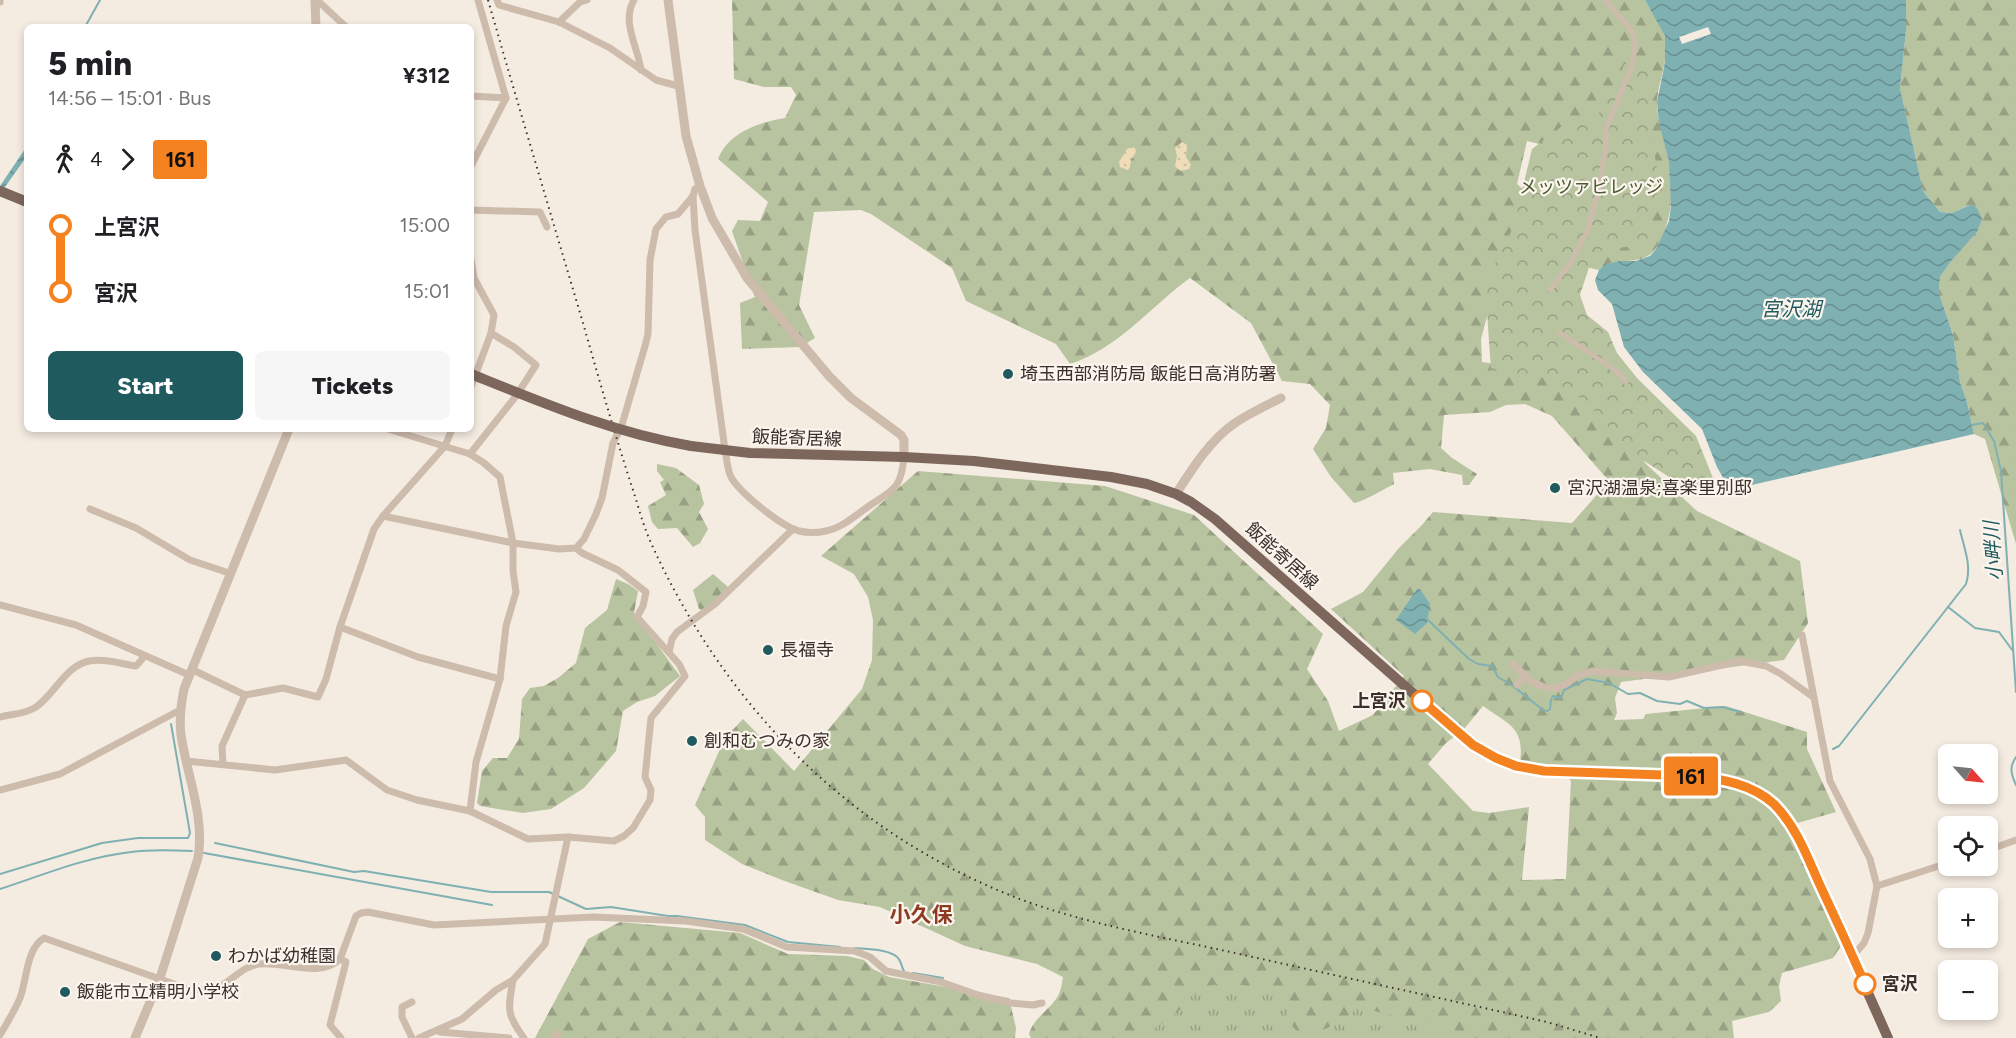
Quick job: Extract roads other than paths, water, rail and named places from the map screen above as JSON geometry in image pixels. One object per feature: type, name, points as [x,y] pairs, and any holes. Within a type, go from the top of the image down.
[{"type":"main road","points":[[4,193],[24,201]]},
{"type":"main road","name":"飯能寄居線","points":[[474,375],[575,416],[654,439],[691,446],[750,453],[904,457],[1031,466],[1148,484],[1191,502],[1215,519],[1465,739],[1496,758],[1516,766],[1544,771],[1715,778],[1760,794],[1773,804],[1793,829],[1853,956],[1888,1038]]},
{"type":"street","points":[[316,0],[316,24]]},
{"type":"street","points":[[316,0],[343,24]]},
{"type":"street","points":[[474,160],[506,98],[478,0]]},
{"type":"street","points":[[497,0],[499,5],[559,22],[610,48],[656,80],[678,86]]},
{"type":"street","points":[[559,22],[579,2],[587,0]]},
{"type":"street","points":[[634,0],[629,12],[630,27],[641,70]]},
{"type":"street","points":[[668,0],[686,136],[712,218],[747,278],[829,376],[851,398],[901,435],[904,440],[902,473],[896,487],[842,525],[827,531],[815,533],[793,529],[778,521],[738,487],[731,477],[725,450],[695,230],[693,196],[695,189],[700,186]]},
{"type":"street","points":[[1550,291],[1571,262],[1587,232],[1602,173],[1606,129],[1632,66],[1635,42],[1631,30],[1605,0]]},
{"type":"street","points":[[474,96],[506,98]]},
{"type":"street","points":[[576,548],[589,529],[599,506],[613,443],[621,428],[645,346],[648,334],[650,260],[656,229],[666,217],[678,214],[693,196]]},
{"type":"street","points":[[474,210],[540,212],[547,227]]},
{"type":"street","points":[[474,278],[494,315],[491,333],[474,379]]},
{"type":"street","points":[[470,454],[509,405],[536,365],[514,347],[491,333]]},
{"type":"street","points":[[1560,333],[1618,372],[1626,382]]},
{"type":"street","points":[[1176,495],[1205,453],[1229,427],[1281,398]]},
{"type":"street","points":[[135,1038],[160,978],[198,858],[200,845],[199,823],[181,733],[180,710],[184,689],[288,432]]},
{"type":"street","points":[[398,432],[470,454],[500,477],[513,543],[516,592],[506,626],[500,679],[476,762],[470,811]]},
{"type":"street","points":[[0,605],[76,625],[145,656],[245,695],[283,688],[318,697],[326,679],[340,627],[374,529],[445,446],[451,432]]},
{"type":"street","points":[[90,509],[136,528],[190,560],[230,573]]},
{"type":"street","points":[[186,761],[274,770],[346,760],[387,790],[417,800],[470,811],[528,839],[568,837],[614,841],[633,828],[650,800],[651,790],[645,777],[651,718],[685,676],[679,664],[637,617],[643,606],[646,592],[618,570],[576,548],[559,549],[513,543],[383,516]]},
{"type":"street","points":[[669,652],[672,639],[677,632],[715,604],[793,529]]},
{"type":"street","points":[[340,627],[418,657],[500,679]]},
{"type":"street","points":[[1802,635],[1830,781],[1870,859],[1877,886],[1868,933],[1864,943],[1853,956]]},
{"type":"street","points":[[0,717],[33,709],[79,665],[99,660],[136,666],[145,656]]},
{"type":"street","points":[[1513,664],[1540,686],[1556,688],[1579,675],[1592,671],[1669,677],[1740,661],[1766,666],[1813,697]]},
{"type":"street","points":[[1517,685],[1525,676]]},
{"type":"street","points":[[223,764],[222,747],[245,695]]},
{"type":"street","points":[[0,790],[60,774],[180,710]]},
{"type":"street","points":[[419,1038],[462,1019],[496,990],[513,980],[545,944],[568,837]]},
{"type":"street","points":[[1998,846],[2016,840]]},
{"type":"street","points":[[1877,886],[1938,865]]},
{"type":"street","points":[[0,1035],[20,998],[32,954],[39,941],[44,938],[192,990],[207,989],[219,987],[250,966],[260,964],[325,969],[340,960],[353,921],[362,913],[434,925],[593,917],[686,921],[743,929],[787,947],[865,954],[886,971],[941,982],[978,995],[1023,1005],[1042,1004]]},
{"type":"street","points":[[340,960],[346,962],[330,1025],[341,1038]]},
{"type":"street","points":[[513,980],[509,1010],[512,1022],[524,1038]]},
{"type":"street","points":[[412,1002],[402,1007],[402,1017],[412,1038]]},
{"type":"street","points":[[437,1032],[509,1038]]},
{"type":"water","name":"宮沢湖","points":[[1645,0],[1906,0],[1906,31],[1900,88],[1923,191],[1940,212],[1952,213],[1972,204],[1977,208],[1982,219],[1977,232],[1940,277],[1939,293],[1953,335],[1960,382],[1974,434],[1730,490],[1717,467],[1702,429],[1643,372],[1624,347],[1612,304],[1598,290],[1595,280],[1604,265],[1619,261],[1636,261],[1650,256],[1656,249],[1669,221],[1671,206],[1669,161],[1659,123],[1657,102],[1665,62],[1665,36]]},
{"type":"water","points":[[24,150],[24,160],[0,194],[0,186]]},
{"type":"water","points":[[1417,589],[1420,589],[1430,604],[1427,623],[1415,634],[1396,620]]},
{"type":"waterway","points":[[87,24],[100,0]]},
{"type":"waterway","name":"小畔川","points":[[1972,425],[1983,423],[1994,441],[2001,471],[2016,692]]},
{"type":"waterway","points":[[1833,749],[1839,746],[1966,584],[1968,563],[1960,530]]},
{"type":"waterway","points":[[1948,607],[1975,628],[1999,632],[2013,651]]},
{"type":"waterway","points":[[1428,620],[1469,659],[1478,664],[1492,666],[1498,677],[1543,710],[1550,709],[1553,696],[1560,698],[1564,690],[1587,679],[1609,683],[1628,694],[1640,693],[1657,701],[1680,704],[1687,701],[1704,708],[1722,707],[1741,712]]},
{"type":"waterway","points":[[0,874],[102,843],[138,838],[188,838],[190,833],[171,724]]},
{"type":"waterway","name":"小畔川","points":[[2016,757],[2012,764],[2016,785]]},
{"type":"waterway","points":[[215,843],[354,872],[364,871],[491,892],[549,892],[586,909],[611,907],[745,925],[788,942],[840,947]]},
{"type":"waterway","points":[[0,889],[65,867],[114,854],[146,850],[192,851]]},
{"type":"waterway","points":[[204,853],[492,905]]},
{"type":"waterway","points":[[855,948],[878,950],[895,955],[904,971]]},
{"type":"waterway","points":[[913,973],[943,978]]},
{"type":"railway","points":[[488,0],[612,422],[651,543],[681,602],[715,657],[754,708],[797,755],[844,798],[896,836],[952,868],[1037,905],[1117,928],[1547,1022],[1600,1038]]},
{"type":"place","name":"埼玉西部消防局 飯能日高消防署","points":[[1008,374]]},
{"type":"place","name":"宮沢湖温泉;喜楽里別邸","points":[[1555,488]]},
{"type":"place","name":"長福寺","points":[[768,650]]},
{"type":"place","name":"上宮沢","points":[[1422,701]]},
{"type":"place","name":"創和むつみの家","points":[[692,741]]},
{"type":"place","name":"わかば幼稚園","points":[[216,956]]},
{"type":"place","name":"宮沢","points":[[1865,984]]},
{"type":"place","name":"飯能市立精明小学校","points":[[65,992]]},
{"type":"district","name":"小久保","points":[[921,914]]},
{"type":"park label","name":"メッツァビレッジ","points":[[1591,187]]}]
